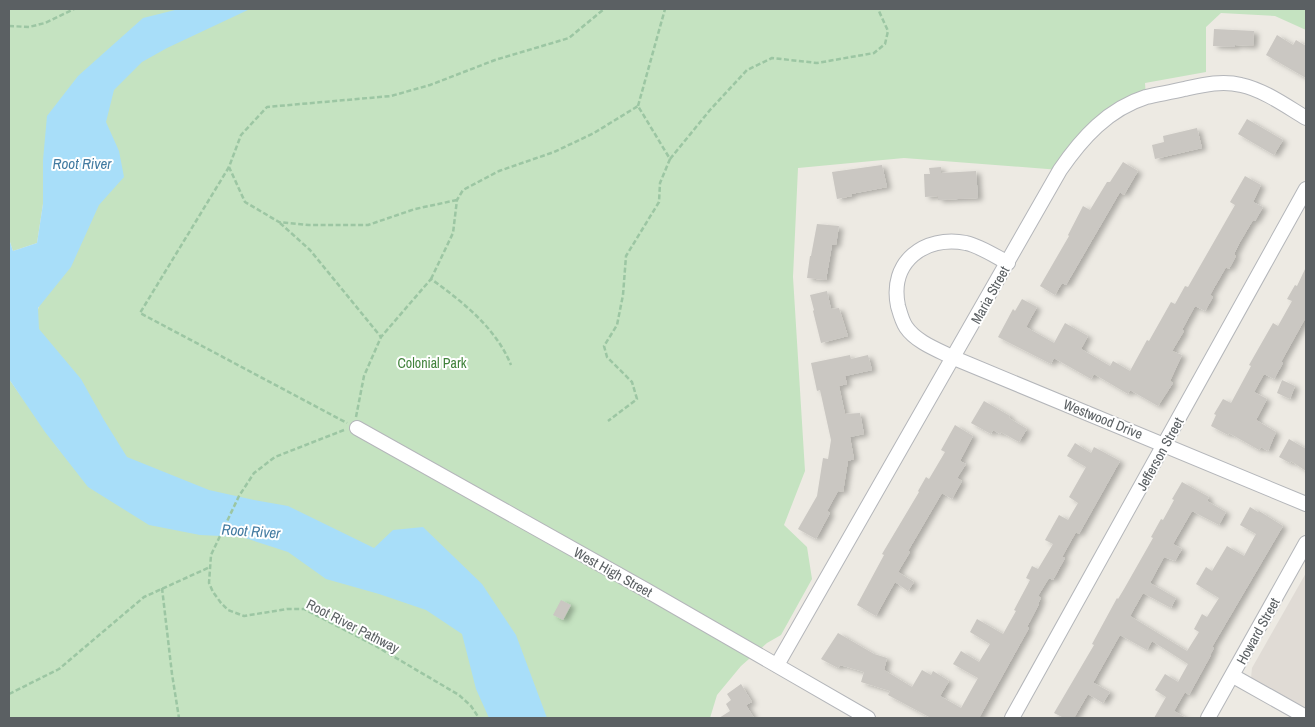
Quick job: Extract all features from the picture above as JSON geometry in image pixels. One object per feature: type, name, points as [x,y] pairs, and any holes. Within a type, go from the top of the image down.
[{"type":"street","name":"Maria Street","points":[[777,665],[1060,170],[1090,132],[1106,118],[1146,98],[1208,84],[1241,84],[1259,91],[1306,118]]},
{"type":"street","name":"Jefferson Street","points":[[1012,718],[1306,188]]},
{"type":"street","name":"Westwood Drive","points":[[1008,263],[966,243],[925,246],[916,252],[900,270],[897,278],[896,291],[900,316],[907,328],[926,344],[954,358],[1306,504]]},
{"type":"street","name":"West High Street","points":[[357,428],[868,718]]},
{"type":"street","name":"Howard Street","points":[[1208,718],[1306,543]]},
{"type":"street","points":[[1233,676],[1306,717]]},
{"type":"path","points":[[9,26],[29,27],[45,23],[74,9]]},
{"type":"path","points":[[357,428],[140,313],[229,167],[240,135],[267,107],[392,96],[430,85],[495,60],[568,38],[604,9]]},
{"type":"path","points":[[357,428],[356,413],[364,376],[381,337],[431,279],[453,234],[458,200],[463,190],[499,171],[554,152],[594,133],[638,106],[666,9]]},
{"type":"path","points":[[608,421],[637,399],[632,382],[606,357],[604,346],[617,325],[626,256],[659,202],[660,184],[670,159],[710,110],[747,70],[772,58],[817,63],[874,53],[885,44],[888,31],[878,9]]},
{"type":"path","points":[[638,106],[670,159]]},
{"type":"path","points":[[229,167],[246,202],[279,222],[310,250],[381,337]]},
{"type":"path","points":[[279,222],[310,225],[368,225],[415,209],[458,200]]},
{"type":"path","points":[[431,279],[457,298],[485,325],[505,350],[511,365]]},
{"type":"path","name":"Root River Pathway","points":[[357,428],[343,430],[275,457],[254,473],[239,496],[211,555],[209,583],[213,592],[228,610],[244,616],[287,609],[304,609],[374,646],[459,695],[471,706],[479,718]]},
{"type":"path","points":[[9,694],[59,669],[144,597],[210,567]]},
{"type":"path","points":[[162,588],[172,674],[180,718]]},
{"type":"shaded area","points":[[1306,573],[1306,708],[1251,678],[1252,668]]},
{"type":"green space","name":"Colonial Park","points":[[9,9],[1306,9],[1306,30],[1275,16],[1221,13],[1206,27],[1206,72],[1145,83],[1146,97],[1125,107],[1060,170],[904,158],[798,168],[793,277],[805,471],[784,525],[807,547],[812,579],[781,635],[767,643],[741,666],[717,695],[710,718],[9,718],[9,379],[60,451],[21,359],[73,207],[43,160],[43,204],[37,243],[13,251],[9,239]]},
{"type":"water","name":"Root River","points":[[179,9],[250,9],[167,48],[142,62],[114,90],[106,122],[119,151],[124,177],[99,205],[71,267],[38,308],[39,329],[81,379],[127,457],[209,490],[288,506],[374,548],[393,530],[423,527],[482,584],[516,635],[547,718],[489,718],[476,689],[462,634],[426,610],[326,579],[288,552],[242,537],[200,535],[149,525],[88,487],[45,432],[9,379],[9,239],[13,251],[37,243],[43,204],[43,160],[47,116],[78,76],[143,18]]},
{"type":"building","points":[[1214,29],[1254,31],[1253,46],[1213,46]]},
{"type":"building","points":[[1277,35],[1293,45],[1296,40],[1306,46],[1306,78],[1266,55]]},
{"type":"building","points":[[1247,119],[1283,140],[1274,155],[1238,134]]},
{"type":"building","points":[[1197,128],[1202,148],[1155,159],[1152,145],[1164,142],[1163,136]]},
{"type":"building","points":[[1123,162],[1138,171],[1124,195],[1120,192],[1066,285],[1062,283],[1055,295],[1040,286],[1069,236],[1083,206],[1090,210],[1107,182],[1110,182]]},
{"type":"building","points":[[882,165],[887,187],[851,194],[852,196],[837,199],[832,172]]},
{"type":"building","points":[[941,167],[941,173],[976,171],[978,198],[938,200],[938,196],[925,197],[924,174],[930,174],[929,168]]},
{"type":"building","points":[[1245,176],[1261,185],[1253,202],[1263,207],[1240,242],[1234,254],[1236,256],[1229,269],[1226,267],[1210,295],[1213,297],[1205,311],[1195,306],[1182,330],[1184,331],[1172,351],[1182,355],[1170,381],[1173,383],[1158,406],[1130,390],[1128,394],[1094,374],[1091,379],[1054,358],[1051,364],[998,337],[1013,309],[1015,311],[1022,299],[1037,307],[1026,327],[1054,343],[1065,323],[1088,336],[1081,349],[1110,366],[1113,361],[1130,371],[1171,302],[1175,304],[1185,286],[1188,287],[1235,205],[1230,202]]},
{"type":"building","points":[[817,224],[839,226],[836,245],[832,245],[826,280],[807,278]]},
{"type":"building","points":[[1306,267],[1306,317],[1281,362],[1283,363],[1274,379],[1264,374],[1254,392],[1267,399],[1256,420],[1276,432],[1268,451],[1261,447],[1259,450],[1229,433],[1228,435],[1211,426],[1216,415],[1214,414],[1223,399],[1231,403],[1251,366],[1249,365],[1273,323],[1278,326],[1292,301],[1287,299],[1295,285],[1297,286]]},
{"type":"building","points":[[827,291],[831,309],[839,308],[848,336],[821,343],[810,295]]},
{"type":"building","points":[[850,355],[851,359],[868,355],[872,370],[845,376],[847,384],[839,386],[845,414],[860,413],[864,434],[850,437],[854,459],[848,461],[843,492],[838,491],[827,511],[830,513],[816,539],[798,529],[817,496],[823,458],[828,459],[831,440],[820,390],[817,391],[811,363]]},
{"type":"building","points":[[1282,380],[1295,386],[1290,399],[1277,393]]},
{"type":"building","points":[[984,401],[1010,416],[1009,418],[1027,429],[1019,442],[1001,432],[1000,434],[993,430],[991,434],[971,423]]},
{"type":"building","points":[[955,425],[973,436],[960,461],[966,464],[957,478],[962,481],[952,499],[942,493],[898,572],[914,582],[908,591],[895,582],[876,616],[857,605],[884,555],[882,554],[926,477],[929,479],[945,452],[941,450]]},
{"type":"building","points":[[1289,439],[1306,449],[1306,471],[1291,461],[1290,463],[1279,457]]},
{"type":"building","points":[[1075,443],[1091,453],[1094,447],[1120,461],[1079,534],[1076,532],[1062,557],[1065,558],[1053,580],[1049,578],[1038,596],[1041,598],[1027,627],[1029,628],[979,718],[931,718],[888,695],[890,691],[861,682],[864,672],[840,665],[838,668],[821,659],[838,633],[874,654],[887,658],[884,670],[912,687],[922,670],[931,675],[933,671],[949,681],[940,696],[961,708],[978,678],[953,664],[961,651],[979,662],[990,644],[970,632],[977,619],[1003,634],[1030,580],[1026,578],[1032,566],[1038,569],[1053,544],[1045,540],[1059,515],[1068,520],[1078,503],[1069,497],[1086,467],[1067,456]]},
{"type":"building","points":[[1182,482],[1209,497],[1207,501],[1226,512],[1219,525],[1192,511],[1173,544],[1182,549],[1175,561],[1164,557],[1150,583],[1176,598],[1171,608],[1143,593],[1130,616],[1187,651],[1199,632],[1194,629],[1202,614],[1207,617],[1219,598],[1196,584],[1206,567],[1212,571],[1227,546],[1244,556],[1256,534],[1240,525],[1250,507],[1283,526],[1212,647],[1214,648],[1211,655],[1189,695],[1185,692],[1174,711],[1186,718],[1154,718],[1166,697],[1155,690],[1165,674],[1178,682],[1188,664],[1152,641],[1147,650],[1120,635],[1094,681],[1094,683],[1110,692],[1103,703],[1088,694],[1074,718],[1064,718],[1054,713],[1094,645],[1092,644],[1153,538],[1151,537],[1161,519],[1163,520]]},
{"type":"building","points":[[561,600],[571,605],[563,620],[553,615]]},
{"type":"building","points":[[741,684],[752,702],[746,705],[754,718],[719,718],[730,711],[726,704],[731,700],[727,694]]}]
